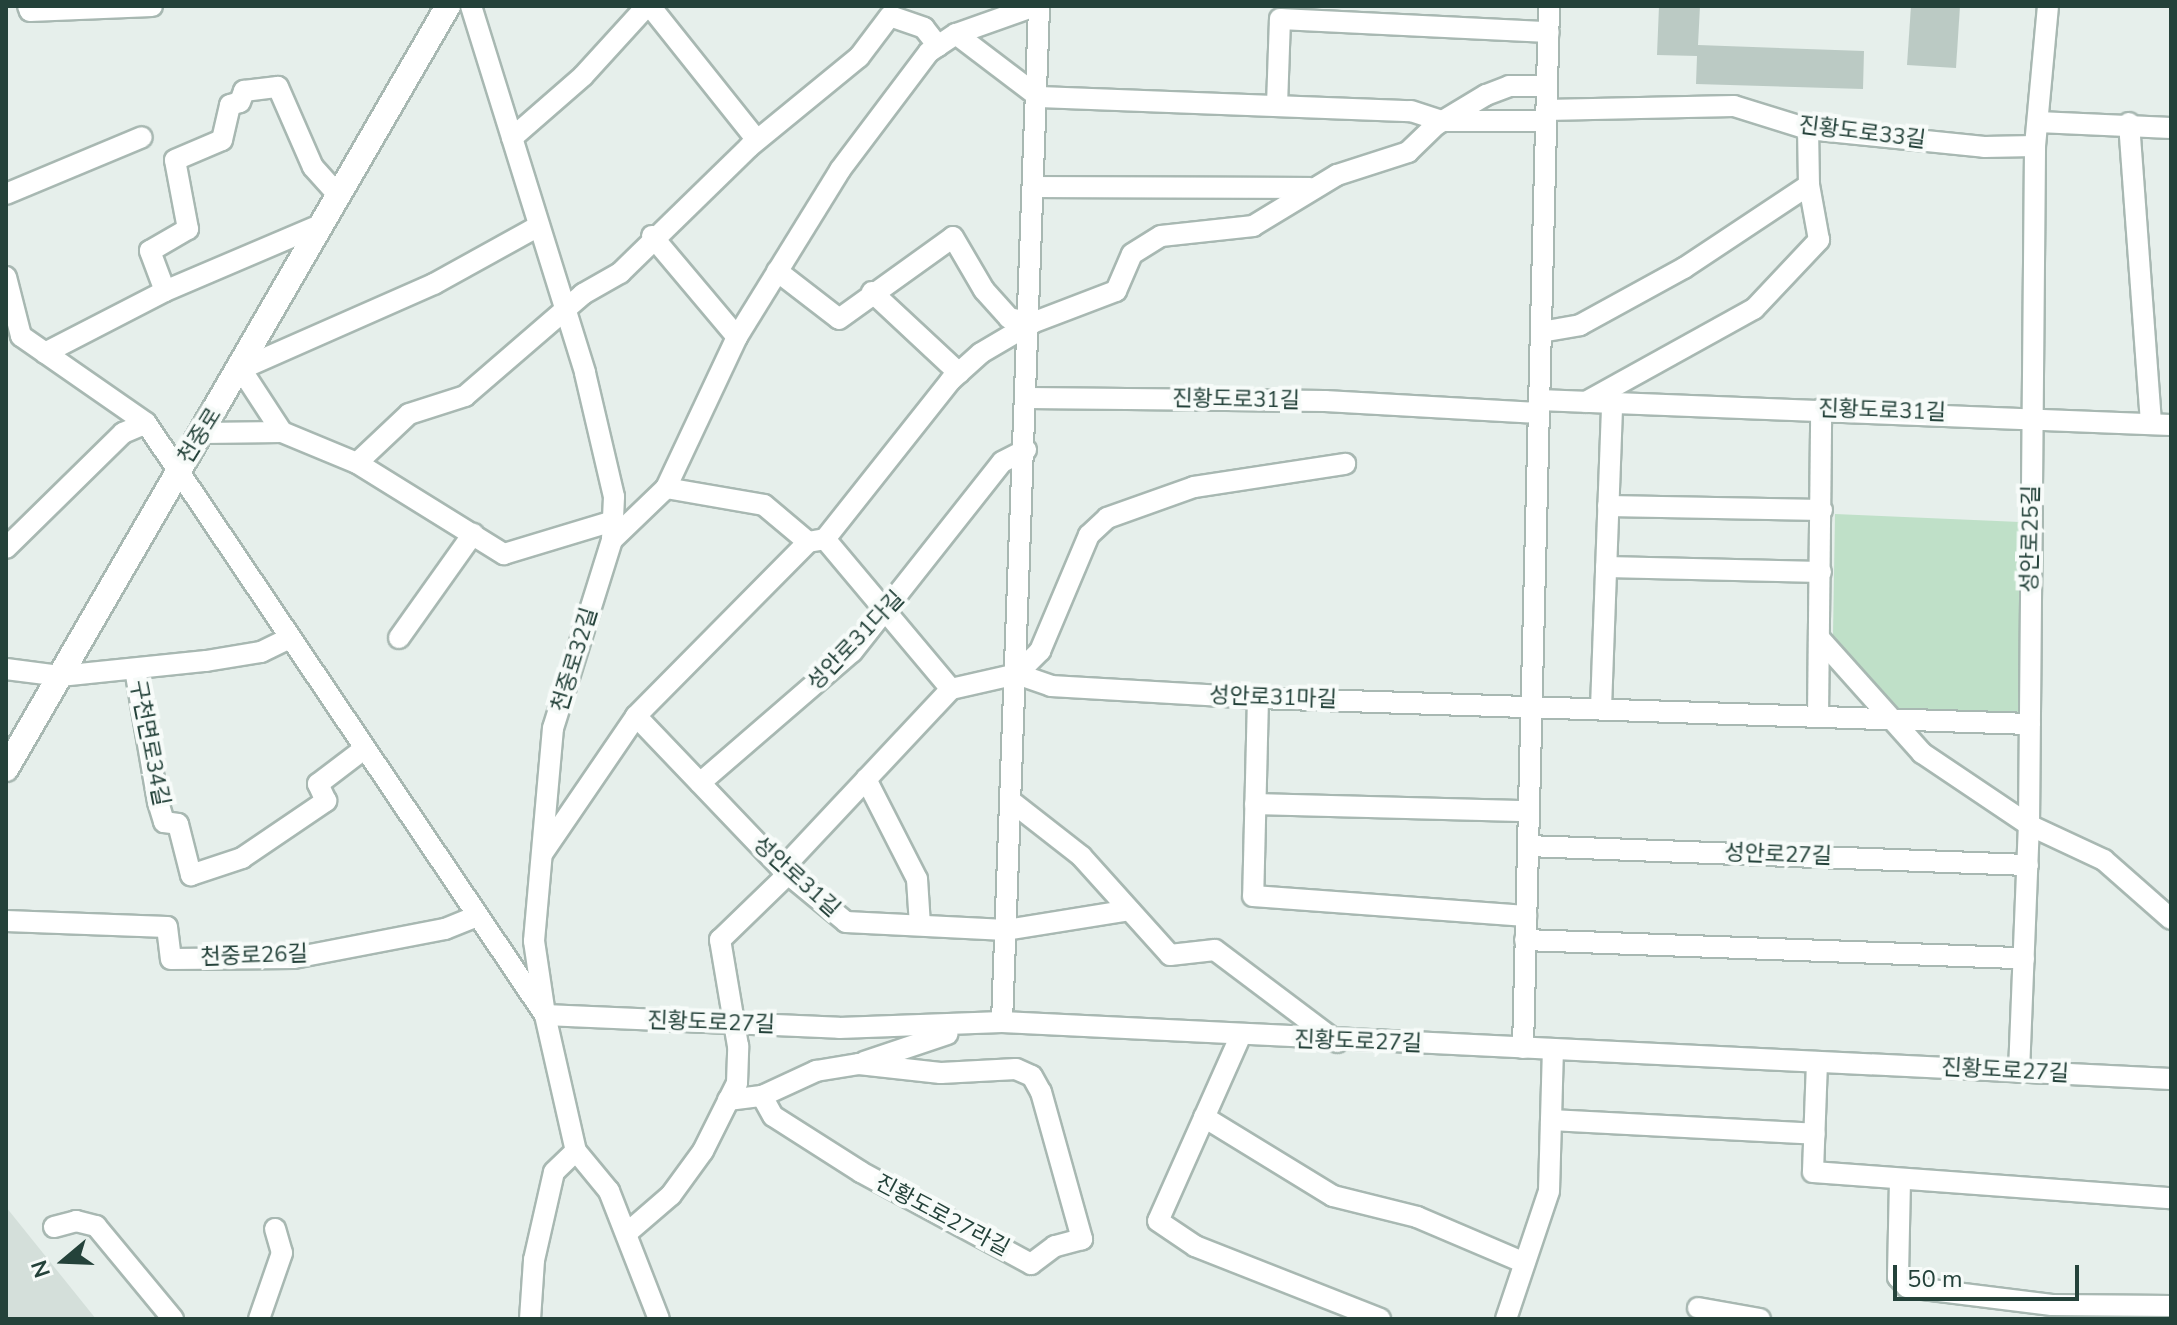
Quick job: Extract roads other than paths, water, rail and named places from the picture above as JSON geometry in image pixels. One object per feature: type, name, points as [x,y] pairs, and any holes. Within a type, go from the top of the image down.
[{"type":"street","points":[[28,6],[30,11],[152,6]]},
{"type":"street","name":"천중로","points":[[6,769],[241,369],[320,225],[448,6]]},
{"type":"street","name":"천중로32길","points":[[471,6],[565,312],[614,497],[612,530],[553,728],[534,941],[545,1015]]},
{"type":"street","points":[[512,138],[583,76],[649,6],[757,140]]},
{"type":"street","points":[[922,6],[924,28],[938,46]]},
{"type":"street","points":[[202,433],[282,432],[357,463],[504,554],[612,530],[666,488],[737,337],[777,271],[840,170],[938,46],[956,34],[1037,6],[1038,187],[1002,1022]]},
{"type":"street","points":[[1523,1048],[1549,6]]},
{"type":"street","name":"성안로25길","points":[[2019,1072],[2029,825],[2035,146],[2048,6]]},
{"type":"street","points":[[357,463],[409,414],[465,396],[565,312],[620,273],[652,236],[757,140],[859,57],[890,16],[924,28]]},
{"type":"street","points":[[1277,105],[1280,19],[1549,32]]},
{"type":"street","points":[[956,34],[1039,97],[1411,111],[1442,121],[1546,115]]},
{"type":"street","points":[[539,858],[636,716],[816,541],[959,373],[1032,323],[1116,291],[1132,254],[1161,236],[1253,226],[1311,188],[1408,152],[1442,121],[1509,86],[1547,86]]},
{"type":"street","points":[[165,291],[150,251],[188,229],[175,160],[222,140],[230,105],[240,102],[244,91],[278,87],[313,167],[338,195]]},
{"type":"street","name":"진황도로33길","points":[[1546,115],[1734,106],[1808,129],[1984,147],[2035,146]]},
{"type":"street","points":[[2038,122],[2129,123],[2171,128]]},
{"type":"street","name":"진황도로31길","points":[[1028,398],[1539,407],[1586,402],[2032,416],[2161,424],[2129,123]]},
{"type":"street","points":[[1586,402],[1754,309],[1819,240],[1809,185],[1808,129]]},
{"type":"street","points":[[6,194],[142,137]]},
{"type":"street","points":[[1541,332],[1580,325],[1671,275],[1809,185]]},
{"type":"street","points":[[1038,187],[1311,188]]},
{"type":"street","points":[[45,353],[165,291],[320,225]]},
{"type":"street","points":[[282,432],[241,369],[434,284],[537,227]]},
{"type":"street","points":[[652,236],[737,337]]},
{"type":"street","points":[[777,271],[839,319],[872,292],[953,237],[984,290],[1009,318],[1032,323]]},
{"type":"street","points":[[6,277],[13,332],[146,423],[545,1015],[576,1151],[609,1191],[659,1319]]},
{"type":"street","points":[[872,292],[959,373]]},
{"type":"street","points":[[1601,708],[1612,403]]},
{"type":"street","points":[[1818,716],[1821,409]]},
{"type":"street","points":[[6,548],[123,433],[146,423]]},
{"type":"street","name":"성안로31다길","points":[[700,783],[886,617],[1002,462],[1026,450]]},
{"type":"street","points":[[627,1233],[671,1195],[703,1151],[737,1083],[734,1025],[720,940],[951,689],[1017,674],[1040,651],[1089,535],[1107,518],[1194,487],[1345,464]]},
{"type":"street","points":[[666,488],[764,505],[816,541],[951,689]]},
{"type":"street","points":[[1608,506],[1822,510]]},
{"type":"street","points":[[399,638],[473,534]]},
{"type":"street","points":[[1606,567],[1821,572]]},
{"type":"street","name":"구천면로34길","points":[[290,638],[261,652],[135,669],[158,802],[164,822],[178,824],[191,875],[242,858],[326,801],[318,784],[364,749]]},
{"type":"street","points":[[1821,640],[1897,719],[1922,753],[2029,825],[2104,860],[2171,919]]},
{"type":"street","points":[[6,669],[60,676],[135,669]]},
{"type":"street","name":"성안로31마길","points":[[1017,674],[1051,686],[1258,698],[1531,705]]},
{"type":"street","points":[[1258,698],[1253,896],[1526,916]]},
{"type":"street","points":[[1531,705],[2030,724]]},
{"type":"street","name":"성안로31길","points":[[636,716],[785,872],[846,922],[1006,930],[1129,910]]},
{"type":"street","points":[[866,779],[917,879],[920,925]]},
{"type":"street","points":[[1012,802],[1081,856],[1170,955],[1215,950],[1337,1042]]},
{"type":"street","points":[[1255,804],[1529,811]]},
{"type":"street","name":"성안로27길","points":[[1528,846],[2028,865]]},
{"type":"street","name":"천중로26길","points":[[6,921],[167,927],[171,959],[294,958],[445,929],[477,916]]},
{"type":"street","points":[[1525,940],[2024,958]]},
{"type":"street","name":"진황도로27길","points":[[545,1015],[734,1025],[974,1027],[1002,1022],[1337,1042],[1553,1049],[2171,1079]]},
{"type":"street","name":"진황도로27라길","points":[[728,1100],[762,1096],[816,1071],[859,1064],[974,1027]]},
{"type":"street","points":[[1240,1037],[1158,1221],[1195,1246],[1380,1319]]},
{"type":"street","points":[[1506,1319],[1549,1191],[1553,1049]]},
{"type":"street","points":[[1817,1062],[1813,1172],[2171,1198]]},
{"type":"street","name":"진황도로27라길","points":[[762,1096],[773,1116],[861,1172],[1031,1264],[1055,1246],[1082,1239],[1056,1138],[1032,1076],[984,1067],[941,1073],[859,1064]]},
{"type":"street","points":[[1204,1117],[1333,1196],[1417,1217],[1525,1263]]},
{"type":"street","points":[[1551,1120],[1815,1134]]},
{"type":"street","points":[[530,1319],[534,1260],[554,1172],[576,1151]]},
{"type":"street","points":[[1900,1180],[1898,1277],[1907,1287],[2052,1305],[2171,1306]]},
{"type":"street","points":[[54,1227],[76,1221],[96,1226],[173,1319]]},
{"type":"street","points":[[259,1319],[282,1253],[275,1229]]},
{"type":"street","points":[[1698,1308],[1760,1319]]}]
